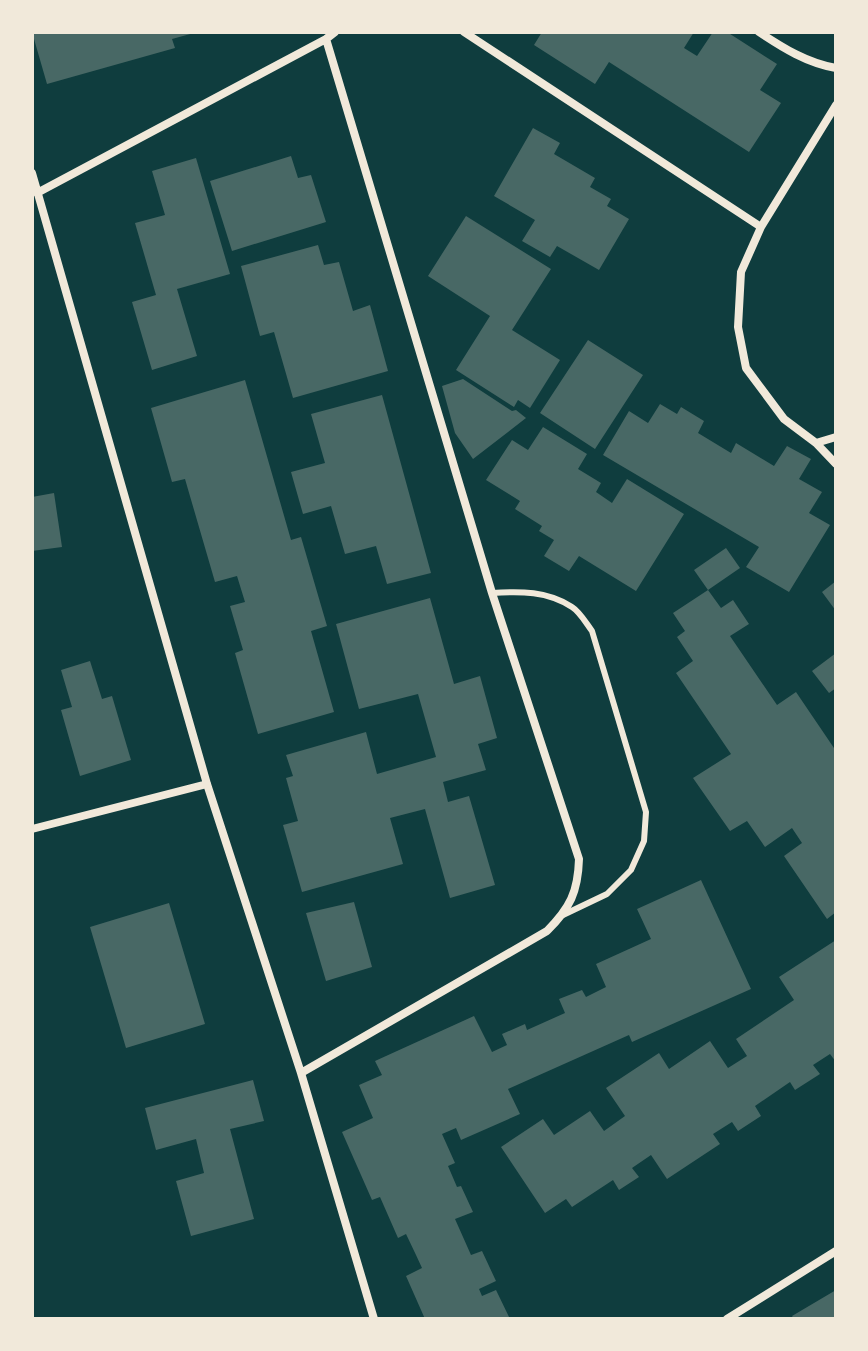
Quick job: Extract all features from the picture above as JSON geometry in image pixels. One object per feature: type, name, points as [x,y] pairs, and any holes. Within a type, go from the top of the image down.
[{"type":"street","points":[[37,193],[335,32]]},
{"type":"street","points":[[464,32],[761,227]]},
{"type":"street","points":[[759,32],[807,60],[836,68]]},
{"type":"street","points":[[301,1073],[547,931],[563,915],[573,897],[579,859],[492,593],[326,39]]},
{"type":"street","points":[[836,105],[761,227],[741,272],[738,327],[746,368],[784,419],[816,443],[836,464]]},
{"type":"street","points":[[32,173],[207,784],[301,1073],[374,1319]]},
{"type":"street","points":[[816,443],[836,437]]},
{"type":"street","points":[[32,829],[207,784]]},
{"type":"street","points":[[727,1319],[836,1251]]},
{"type":"lane","points":[[492,593],[522,591],[548,595],[575,608],[592,631],[646,812],[644,841],[631,870],[607,894],[563,915]]},
{"type":"building","points":[[32,32],[194,33],[172,39],[175,48],[47,84]]},
{"type":"building","points":[[542,32],[694,32],[684,48],[697,56],[713,32],[727,32],[777,64],[760,90],[781,103],[749,152],[609,62],[595,84],[534,45]]},
{"type":"building","points":[[533,128],[560,143],[554,154],[595,178],[590,187],[611,199],[607,206],[629,219],[599,270],[557,246],[550,257],[522,241],[535,220],[494,196]]},
{"type":"building","points":[[291,156],[298,178],[311,175],[326,222],[232,251],[210,181]]},
{"type":"building","points":[[196,158],[230,274],[177,289],[197,356],[152,370],[132,302],[156,295],[135,223],[165,215],[152,171]]},
{"type":"building","points":[[466,216],[551,269],[512,330],[560,360],[530,408],[518,400],[514,407],[456,370],[490,316],[428,276]]},
{"type":"building","points":[[318,245],[324,265],[339,262],[353,311],[370,305],[388,371],[293,398],[274,332],[260,336],[241,266]]},
{"type":"building","points":[[588,340],[643,375],[595,449],[540,413]]},
{"type":"building","points":[[463,379],[526,418],[473,459],[455,433],[442,386]]},
{"type":"building","points":[[245,380],[291,540],[301,537],[327,626],[311,631],[334,712],[258,734],[235,653],[243,650],[230,606],[245,602],[237,576],[215,582],[185,479],[172,482],[151,408]]},
{"type":"building","points":[[382,395],[431,573],[387,584],[376,546],[345,554],[331,506],[303,514],[291,472],[325,463],[311,414]]},
{"type":"building","points":[[660,404],[677,414],[681,407],[704,421],[698,433],[731,453],[736,443],[774,466],[787,446],[811,459],[799,479],[822,492],[809,513],[830,525],[789,592],[746,567],[759,547],[603,455],[629,411],[648,423]]},
{"type":"building","points":[[543,427],[587,454],[578,469],[601,483],[596,492],[612,503],[627,479],[684,514],[636,591],[579,556],[569,571],[544,556],[554,540],[539,531],[542,526],[515,509],[520,501],[486,480],[512,440],[528,450]]},
{"type":"building","points":[[54,493],[62,547],[32,551],[32,497]]},
{"type":"building","points":[[726,548],[740,568],[708,590],[694,570]]},
{"type":"building","points":[[836,581],[836,611],[822,592]]},
{"type":"building","points":[[708,590],[721,608],[733,600],[749,624],[730,636],[777,705],[796,692],[836,751],[836,912],[827,919],[784,856],[802,843],[792,828],[765,847],[747,821],[730,831],[693,778],[731,754],[676,673],[693,661],[677,637],[685,631],[673,613]]},
{"type":"building","points":[[430,598],[454,684],[480,676],[497,738],[478,744],[486,770],[443,782],[448,802],[469,796],[495,885],[450,898],[425,809],[390,818],[403,864],[302,892],[283,825],[298,821],[286,778],[293,776],[286,755],[366,732],[377,774],[436,757],[418,694],[359,709],[336,624]]},
{"type":"building","points":[[836,653],[836,688],[829,693],[812,671]]},
{"type":"building","points":[[90,661],[102,699],[112,696],[131,760],[80,776],[61,710],[72,707],[61,670]]},
{"type":"building","points":[[701,880],[751,989],[632,1042],[629,1035],[508,1089],[520,1114],[461,1140],[456,1128],[442,1134],[455,1163],[448,1166],[473,1212],[455,1219],[471,1255],[482,1251],[496,1281],[479,1289],[482,1296],[496,1290],[510,1319],[425,1319],[406,1276],[422,1268],[406,1234],[398,1238],[380,1197],[372,1200],[342,1132],[373,1118],[359,1085],[382,1075],[375,1061],[474,1016],[492,1052],[507,1045],[502,1034],[525,1024],[527,1030],[565,1013],[559,999],[582,990],[586,997],[606,987],[596,964],[651,939],[637,909]]},
{"type":"building","points":[[354,902],[372,967],[326,981],[306,913]]},
{"type":"building","points":[[169,903],[205,1024],[126,1048],[90,927]]},
{"type":"building","points":[[836,940],[836,1062],[830,1054],[813,1065],[820,1074],[795,1090],[790,1082],[755,1106],[761,1116],[738,1131],[732,1122],[713,1134],[720,1144],[667,1179],[651,1155],[632,1168],[639,1177],[619,1190],[613,1180],[572,1207],[566,1199],[545,1213],[501,1147],[543,1119],[554,1135],[590,1111],[604,1131],[625,1116],[606,1088],[659,1053],[669,1069],[710,1041],[728,1068],[747,1056],[736,1039],[794,1000],[779,977]]},
{"type":"building","points":[[253,1080],[264,1121],[230,1129],[254,1219],[191,1236],[176,1181],[204,1173],[196,1139],[156,1150],[145,1108]]},
{"type":"building","points":[[836,1290],[836,1319],[794,1319],[792,1316]]}]
